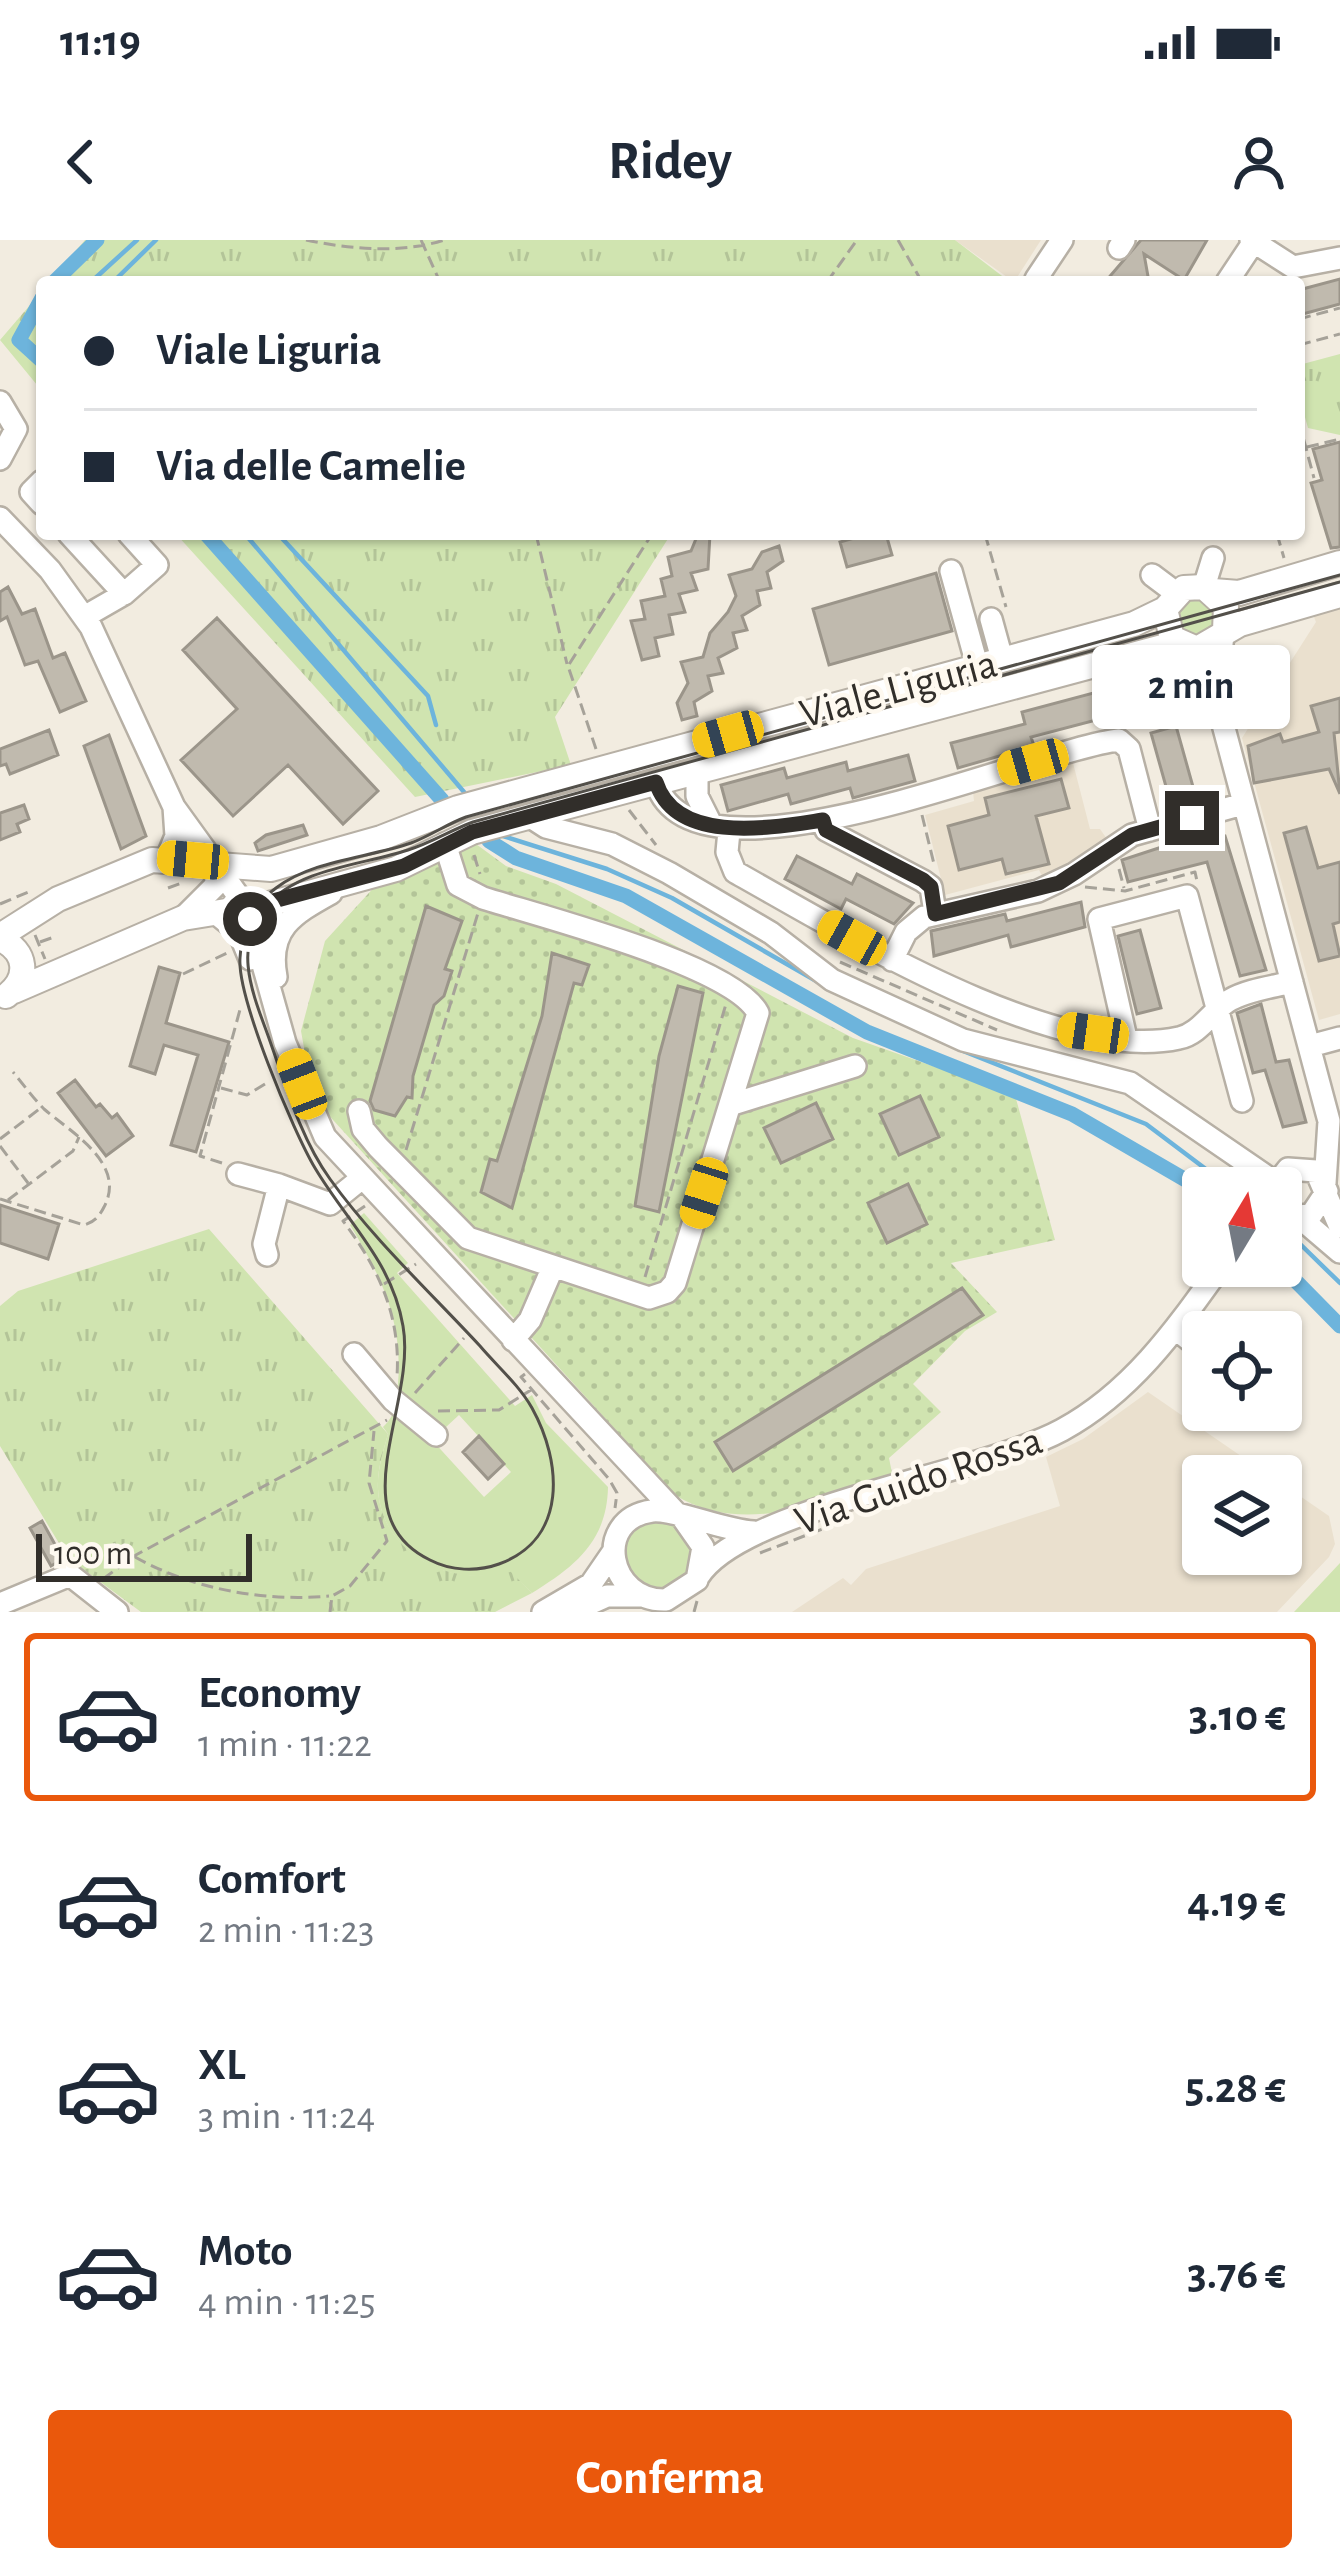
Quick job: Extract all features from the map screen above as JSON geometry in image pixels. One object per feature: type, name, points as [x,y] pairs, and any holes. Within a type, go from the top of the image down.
[{"type":"main road","points":[[1340,563],[1239,593],[1208,589],[1170,601],[1166,629],[1178,643],[1207,647],[1224,632],[1340,596]]},
{"type":"main road","points":[[1208,589],[1226,608],[1224,632]]},
{"type":"main road","name":"Viale Liguria","points":[[167,858],[271,869],[603,768],[1134,623],[1170,601]]},
{"type":"main road","name":"Viale Liguria","points":[[7,995],[183,918],[247,908],[357,879],[413,863],[529,816],[1178,643]]},
{"type":"main road","points":[[7,995],[23,962],[12,944],[0,937],[71,893],[167,858]]},
{"type":"street","points":[[1038,276],[1062,240]]},
{"type":"street","points":[[1231,276],[1253,240],[1293,267],[1340,258]]},
{"type":"street","points":[[0,402],[15,419],[16,429],[0,459]]},
{"type":"street","points":[[0,518],[84,617],[112,662],[174,807],[247,908],[285,1043]]},
{"type":"street","points":[[74,540],[124,594]]},
{"type":"street","points":[[84,617],[124,594],[157,565],[134,540]]},
{"type":"street","points":[[1208,589],[1213,557]]},
{"type":"street","points":[[951,571],[989,662]]},
{"type":"street","points":[[1152,575],[1170,601]]},
{"type":"street","points":[[989,662],[1001,622]]},
{"type":"street","points":[[1217,702],[1224,632]]},
{"type":"street","points":[[1178,643],[1200,667],[1217,702],[1330,1121],[1320,1208],[1302,1211]]},
{"type":"street","points":[[656,782],[674,807],[720,828],[823,820],[1119,740],[1129,749],[1150,830]]},
{"type":"street","points":[[698,770],[697,796],[720,828],[735,872],[892,960],[1040,1023],[1126,1038],[1184,1038],[1234,998],[1292,982]]},
{"type":"street","points":[[892,960],[913,922],[1059,883],[1119,842],[1243,804]]},
{"type":"street","points":[[167,858],[176,836],[174,807]]},
{"type":"street","points":[[529,816],[650,863],[771,933],[832,980],[963,1040],[1130,1083],[1248,1167]]},
{"type":"street","points":[[823,820],[826,830],[923,880],[931,887],[935,914]]},
{"type":"street","points":[[359,1112],[363,1129],[468,1238],[639,1296],[658,1297],[674,1283],[759,1022],[753,1002],[671,959],[483,898],[458,885],[457,843]]},
{"type":"street","points":[[183,918],[216,885],[214,862]]},
{"type":"street","points":[[285,1043],[274,967],[276,934],[296,913],[357,879]]},
{"type":"street","points":[[1126,1038],[1097,927],[1104,916],[1186,896],[1242,1101]]},
{"type":"street","points":[[218,914],[238,932],[318,1126],[621,1460],[701,1540],[697,1580],[683,1612]]},
{"type":"street","points":[[1310,1046],[1340,1038]]},
{"type":"street","points":[[733,1104],[855,1066]]},
{"type":"street","points":[[1294,1166],[1310,1147],[1324,1102]]},
{"type":"street","points":[[1294,1166],[1310,1167],[1326,1187],[1340,1226]]},
{"type":"street","points":[[231,1169],[330,1204],[370,1185]]},
{"type":"street","points":[[266,1255],[264,1244],[279,1185]]},
{"type":"street","points":[[1302,1224],[1340,1252]]},
{"type":"street","points":[[513,1340],[530,1320],[552,1270]]},
{"type":"street","name":"Via Guido Rossa","points":[[697,1580],[718,1553],[760,1532],[1013,1451],[1063,1430],[1128,1383],[1206,1287]]},
{"type":"street","points":[[1176,1329],[1182,1334]]},
{"type":"street","points":[[354,1354],[402,1407],[436,1435]]},
{"type":"street","points":[[543,1612],[599,1576],[632,1492],[621,1460]]},
{"type":"street","points":[[617,1527],[650,1511],[679,1516]]},
{"type":"street","name":"Via Guido Rossa","points":[[679,1516],[721,1529],[760,1532]]},
{"type":"street","points":[[617,1527],[617,1574],[643,1598],[668,1612]]},
{"type":"street","points":[[572,1612],[607,1596],[673,1598],[697,1580]]},
{"type":"street","points":[[0,1604],[77,1581],[117,1612]]},
{"type":"path","points":[[306,240],[341,248],[424,247],[444,240]]},
{"type":"path","points":[[421,240],[437,276]]},
{"type":"path","points":[[831,276],[857,240]]},
{"type":"path","points":[[898,240],[919,276]]},
{"type":"path","points":[[1305,317],[1340,308]]},
{"type":"path","points":[[1305,343],[1340,334]]},
{"type":"path","points":[[1306,448],[1340,439]]},
{"type":"path","points":[[1305,444],[1314,478]]},
{"type":"path","points":[[537,540],[568,666],[603,768]]},
{"type":"path","points":[[568,666],[648,540]]},
{"type":"path","points":[[986,540],[1001,622]]},
{"type":"path","points":[[1279,540],[1288,571]]},
{"type":"path","points":[[917,796],[934,866]]},
{"type":"path","points":[[397,1168],[483,898],[457,843]]},
{"type":"path","points":[[1115,856],[1125,891]]},
{"type":"path","points":[[40,942],[54,937]]},
{"type":"path","points":[[183,974],[235,950]]},
{"type":"path","points":[[639,1296],[731,988]]},
{"type":"path","points":[[231,1169],[200,1156],[242,1006]]},
{"type":"path","points":[[0,1199],[92,1224],[111,1189],[105,1167],[79,1137],[42,1107],[14,1072]]},
{"type":"path","points":[[220,1088],[247,1095],[270,1081]]},
{"type":"path","points":[[0,1138],[42,1107]]},
{"type":"path","points":[[7,1202],[73,1151],[79,1137]]},
{"type":"path","points":[[0,1146],[29,1184]]},
{"type":"path","points":[[370,1185],[343,1221],[383,1285],[396,1336],[402,1407]]},
{"type":"path","points":[[383,1285],[418,1262]]},
{"type":"path","points":[[77,1581],[134,1556],[385,1423],[464,1338]]},
{"type":"path","points":[[521,1377],[616,1493],[617,1527]]},
{"type":"path","points":[[402,1407],[499,1410],[532,1389]]},
{"type":"path","points":[[134,1556],[197,1583],[249,1594],[332,1596],[367,1569],[387,1541],[369,1483],[374,1429]]},
{"type":"path","points":[[330,1612],[332,1596]]},
{"type":"shaded area","points":[[955,240],[1041,240],[1018,276],[1006,276]]},
{"type":"shaded area","points":[[1340,598],[1340,1014],[1319,1020],[1242,738],[1316,622],[1310,607]]},
{"type":"shaded area","points":[[1073,763],[1090,829],[1100,829],[1107,839],[1043,878],[1039,870],[945,895],[925,815],[974,801],[973,792]]},
{"type":"shaded area","points":[[1148,1392],[1182,1415],[1182,1431],[1205,1431],[1240,1455],[1182,1455],[1182,1575],[1302,1575],[1302,1497],[1329,1516],[1335,1544],[1329,1557],[1277,1612],[792,1612],[843,1578],[851,1585],[866,1569],[1060,1506],[1046,1457],[1083,1439]]},
{"type":"green space","points":[[85,240],[955,240],[1002,276],[54,276]]},
{"type":"green space","points":[[36,298],[36,384],[0,340]]},
{"type":"green space","points":[[1340,354],[1340,435],[1308,428],[1305,363]]},
{"type":"green space","points":[[181,540],[667,540],[555,717],[571,765],[415,797]]},
{"type":"green space","points":[[1193,595],[1212,602],[1217,622],[1204,637],[1183,634],[1176,608]]},
{"type":"green space","points":[[476,844],[506,866],[556,884],[853,1038],[1015,1095],[1055,1240],[951,1263],[997,1312],[965,1331],[913,1384],[941,1412],[889,1458],[893,1478],[812,1505],[756,1514],[701,1507],[675,1495],[313,1098],[301,1031],[325,941],[378,883]]},
{"type":"green space","points":[[364,1213],[408,1263],[397,1273],[515,1406],[532,1395],[546,1423],[608,1487],[595,1538],[574,1563],[532,1593],[509,1571],[465,1575],[423,1562],[392,1532],[382,1512],[378,1482],[388,1434],[383,1427],[397,1397],[397,1340],[381,1282],[350,1225]],"holes":[[[459,1415],[511,1472],[484,1497],[432,1440]]]},
{"type":"green space","points":[[209,1229],[388,1434],[378,1489],[382,1512],[406,1548],[423,1561],[465,1575],[509,1570],[532,1593],[495,1612],[141,1612],[68,1558],[0,1446],[0,1306],[18,1291]]},
{"type":"green space","points":[[658,1520],[683,1530],[693,1555],[683,1580],[658,1590],[633,1580],[623,1555],[633,1530]]},
{"type":"green space","points":[[1340,1563],[1340,1612],[1294,1612]]},
{"type":"building","points":[[1141,240],[1207,240],[1186,276],[1178,276],[1144,254],[1148,276],[1110,276]]},
{"type":"building","points":[[1340,279],[1340,304],[1305,313],[1305,288]]},
{"type":"building","points":[[1340,442],[1340,547],[1331,548],[1311,483],[1322,480],[1313,449]]},
{"type":"building","points":[[696,540],[710,540],[708,569],[691,573],[697,590],[679,594],[685,612],[669,615],[673,634],[655,638],[659,656],[642,660],[631,621],[645,619],[641,601],[665,596],[661,579],[672,576],[668,557],[691,551]]},
{"type":"building","points":[[888,540],[892,555],[847,567],[840,542]]},
{"type":"building","points":[[779,546],[783,561],[767,572],[771,588],[757,591],[760,605],[742,616],[747,630],[733,633],[737,648],[718,658],[723,673],[708,676],[712,691],[694,702],[697,716],[682,720],[677,703],[688,683],[681,662],[703,657],[710,633],[728,612],[736,596],[729,575],[752,569],[762,552]]},
{"type":"building","points":[[936,573],[952,631],[829,665],[813,609]]},
{"type":"building","points":[[8,587],[22,614],[35,609],[53,658],[65,653],[86,701],[60,712],[38,661],[25,665],[7,617],[0,621],[0,592]]},
{"type":"building","points":[[217,618],[378,791],[343,824],[288,765],[233,816],[181,760],[237,709],[183,650]]},
{"type":"building","points":[[1097,692],[1104,718],[1031,737],[1034,746],[958,768],[951,743],[1025,724],[1022,712]]},
{"type":"building","points":[[1340,698],[1340,732],[1334,733],[1340,794],[1329,769],[1254,783],[1248,746],[1280,734],[1283,742],[1319,732],[1311,706]]},
{"type":"building","points":[[1176,726],[1197,801],[1172,808],[1151,733]]},
{"type":"building","points":[[49,730],[58,755],[10,774],[6,764],[0,766],[0,749]]},
{"type":"building","points":[[109,735],[146,836],[121,849],[84,746]]},
{"type":"building","points":[[908,755],[915,781],[853,798],[850,788],[791,804],[788,794],[728,811],[721,785],[784,768],[787,778],[846,762],[848,771]]},
{"type":"building","points":[[1061,779],[1069,808],[1036,816],[1049,864],[1006,874],[1002,859],[959,870],[948,826],[989,815],[985,798]]},
{"type":"building","points":[[24,805],[29,819],[17,824],[20,832],[0,840],[0,813]]},
{"type":"building","points":[[303,825],[307,835],[258,851],[255,843],[266,835]]},
{"type":"building","points":[[1306,827],[1318,868],[1340,862],[1340,922],[1333,924],[1340,956],[1319,961],[1284,833]]},
{"type":"building","points":[[1225,836],[1266,970],[1240,976],[1207,862],[1128,882],[1122,860],[1183,840],[1184,847]]},
{"type":"building","points":[[797,856],[852,884],[857,874],[913,903],[894,924],[846,899],[841,909],[785,879]]},
{"type":"building","points":[[1081,902],[1085,927],[1011,947],[1008,935],[934,956],[931,931],[1005,914],[1007,921]]},
{"type":"building","points":[[426,906],[462,921],[445,969],[452,971],[444,996],[434,1005],[413,1076],[412,1098],[407,1097],[395,1116],[374,1110],[370,1101]]},
{"type":"building","points":[[1140,930],[1161,1008],[1137,1014],[1118,936]]},
{"type":"building","points":[[552,953],[589,965],[582,985],[574,983],[512,1208],[481,1192],[490,1159],[497,1161],[542,1016]]},
{"type":"building","points":[[159,967],[180,973],[166,1023],[229,1042],[196,1152],[171,1145],[198,1055],[164,1045],[155,1074],[130,1066]]},
{"type":"building","points":[[678,986],[703,993],[659,1212],[635,1206],[659,1056]]},
{"type":"building","points":[[1261,1004],[1276,1062],[1289,1060],[1306,1122],[1283,1127],[1265,1070],[1253,1073],[1237,1013]]},
{"type":"building","points":[[75,1080],[96,1107],[100,1104],[112,1118],[117,1114],[133,1136],[106,1156],[58,1093]]},
{"type":"building","points":[[920,1096],[939,1137],[899,1155],[880,1114]]},
{"type":"building","points":[[816,1103],[833,1139],[781,1163],[764,1128]]},
{"type":"building","points":[[908,1184],[927,1224],[887,1243],[868,1203]]},
{"type":"building","points":[[0,1205],[59,1224],[48,1259],[0,1243]]},
{"type":"building","points":[[962,1288],[983,1315],[733,1471],[715,1442]]},
{"type":"building","points":[[479,1436],[504,1464],[488,1479],[463,1452]]},
{"type":"building","points":[[42,1521],[63,1559],[51,1566],[30,1528]]},
{"type":"waterway","points":[[60,276],[97,240]]},
{"type":"waterway","points":[[98,276],[137,240]]},
{"type":"waterway","points":[[119,276],[156,240]]},
{"type":"waterway","points":[[36,309],[19,340],[36,356]]},
{"type":"waterway","points":[[211,540],[442,800]]},
{"type":"waterway","points":[[250,540],[464,792]]},
{"type":"waterway","points":[[284,540],[428,696],[436,725]]},
{"type":"waterway","points":[[503,836],[607,869],[672,898],[818,982]]},
{"type":"waterway","points":[[489,841],[516,858],[626,896],[867,1032],[1072,1114],[1182,1178]]},
{"type":"waterway","points":[[958,1049],[1146,1124],[1203,1167]]},
{"type":"waterway","points":[[1302,1246],[1340,1283]]},
{"type":"waterway","points":[[1302,1287],[1340,1326]]},
{"type":"tram line","points":[[1340,575],[466,817],[411,843],[307,871],[268,894],[250,918],[243,938],[241,977],[247,1002],[305,1150],[379,1262],[403,1326],[404,1357],[385,1487],[389,1516],[403,1541],[430,1560],[464,1569],[491,1567],[521,1552],[548,1518],[553,1497],[549,1452],[521,1391],[365,1223],[309,1144],[260,1014],[248,966],[251,935],[267,905],[314,875],[408,850],[473,822],[1340,582]]},
{"type":"route","points":[[250,919],[247,908],[404,866],[472,832],[656,782],[674,807],[729,831],[823,820],[826,830],[923,880],[931,887],[935,914],[1038,891],[1059,883],[1132,835],[1192,818]]}]
